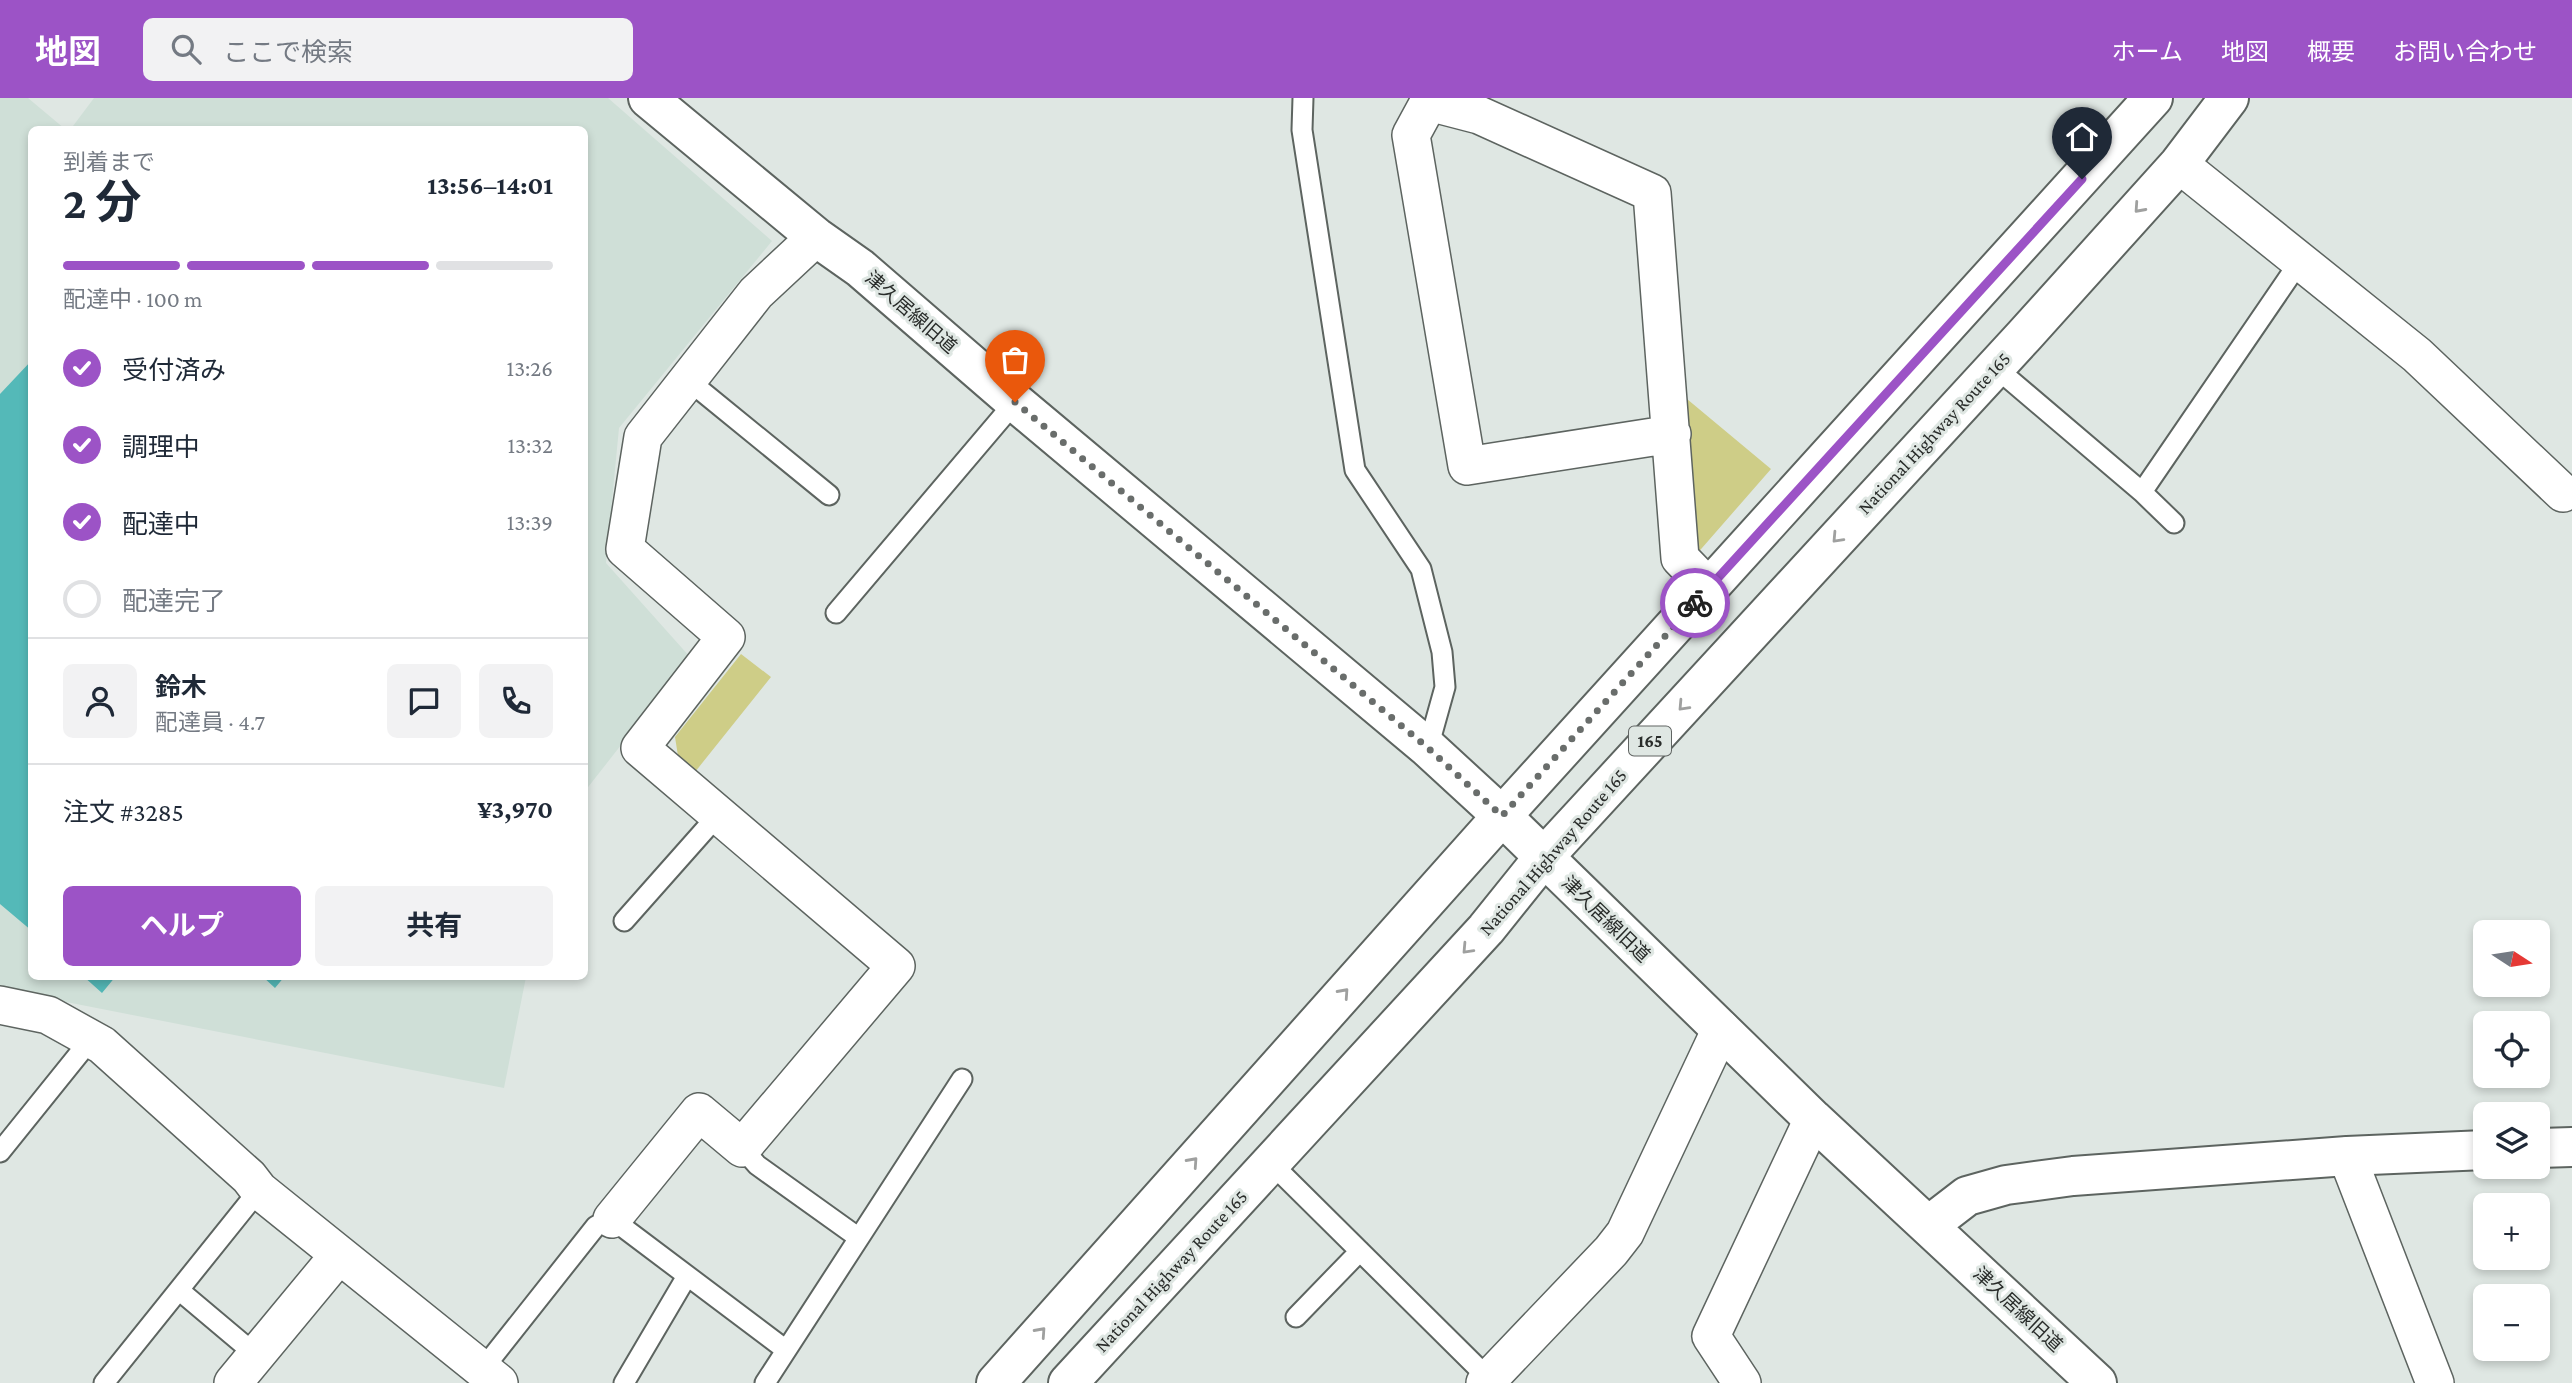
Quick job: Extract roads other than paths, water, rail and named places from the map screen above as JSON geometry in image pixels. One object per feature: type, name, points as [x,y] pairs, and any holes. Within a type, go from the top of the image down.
[{"type":"main road","name":"津久居線旧道","points":[[648,98],[816,237],[860,268],[1015,402],[1428,748],[1502,816],[1813,1119],[2097,1383]]},
{"type":"main road","points":[[996,1383],[1502,816],[2129,128],[2153,98]]},
{"type":"main road","name":"National Highway Route 165","points":[[1068,1383],[1486,929],[1543,858],[2179,164],[2229,98]]},
{"type":"main road","points":[[2550,1148],[2572,1147]]},
{"type":"main road","points":[[1928,1226],[1967,1196],[2006,1185],[2073,1176],[2347,1156],[2473,1151]]},
{"type":"street","points":[[1672,434],[1467,467],[1411,135],[1426,99],[1479,115],[1652,193],[1672,434],[1680,558],[1709,588]]},
{"type":"street","points":[[2179,164],[2417,355],[2563,493]]},
{"type":"street","points":[[612,1219],[699,1112],[742,1148],[895,966],[640,748],[726,637],[625,549],[643,437],[756,293],[816,237]]},
{"type":"street","points":[[0,1005],[48,1015],[102,1045],[229,1159],[259,1190],[491,1376]]},
{"type":"street","points":[[1487,1381],[1625,1233],[1721,1030]]},
{"type":"street","points":[[1742,1383],[1711,1336],[1813,1119]]},
{"type":"street","points":[[2347,1156],[2435,1383]]},
{"type":"street","points":[[233,1383],[339,1255]]},
{"type":"lane","points":[[1303,98],[1302,130],[1355,470],[1421,569],[1442,652],[1445,687],[1428,748]]},
{"type":"lane","points":[[2141,492],[2301,261]]},
{"type":"lane","points":[[1995,367],[2174,523]]},
{"type":"lane","points":[[688,380],[829,495]]},
{"type":"lane","points":[[836,613],[1015,402]]},
{"type":"lane","points":[[624,920],[718,815]]},
{"type":"lane","points":[[0,1152],[91,1039]]},
{"type":"lane","points":[[765,1383],[962,1079]]},
{"type":"lane","points":[[742,1148],[757,1165],[859,1238]]},
{"type":"lane","points":[[1271,1163],[1487,1381]]},
{"type":"lane","points":[[104,1383],[259,1190]]},
{"type":"lane","points":[[491,1376],[596,1226],[612,1219],[786,1350]]},
{"type":"lane","points":[[1296,1317],[1360,1251]]},
{"type":"lane","points":[[624,1383],[687,1276]]},
{"type":"lane","points":[[180,1291],[256,1355]]}]
